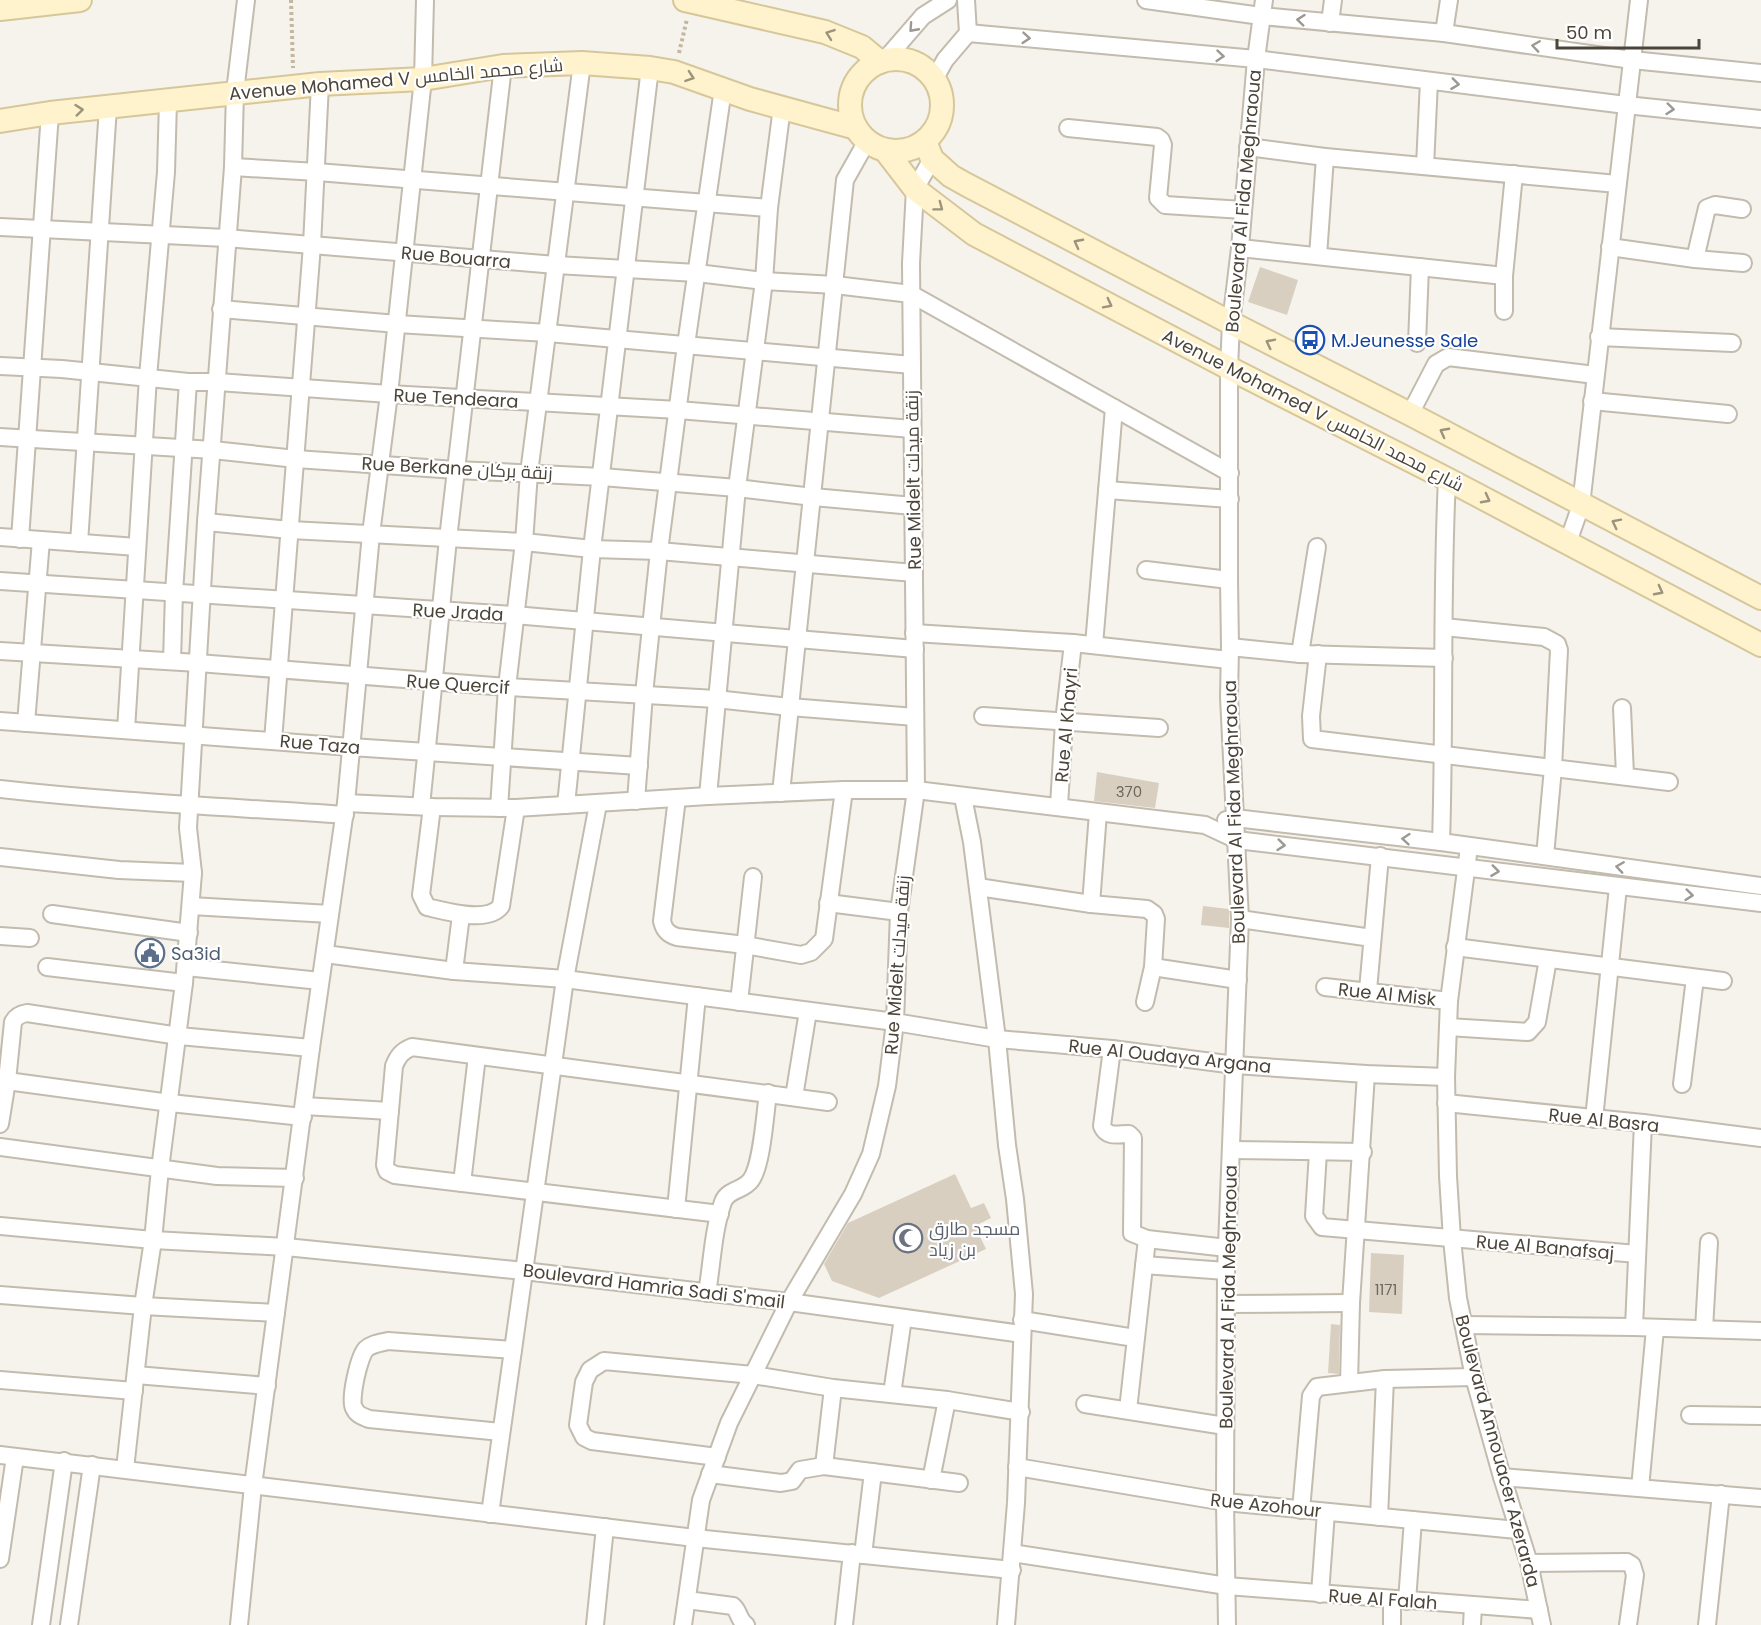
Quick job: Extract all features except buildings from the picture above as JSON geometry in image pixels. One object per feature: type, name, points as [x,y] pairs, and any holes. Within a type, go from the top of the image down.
[{"type":"street","points":[[0,9],[80,0]]},
{"type":"street","points":[[125,1469],[160,1169],[179,1036],[189,933],[193,873],[188,834],[189,804],[201,596],[233,167],[235,92],[246,0]]},
{"type":"street","points":[[239,1625],[253,1486],[320,981],[346,809],[371,534],[397,324],[423,79],[425,0]]},
{"type":"street","points":[[948,0],[923,16],[882,62],[864,73],[853,89],[850,109],[869,139],[902,151],[929,150],[951,176],[967,185],[1761,598]]},
{"type":"street","points":[[934,80],[945,60],[968,33],[966,0]]},
{"type":"street","points":[[1146,0],[1263,8],[1330,23],[1444,33],[1632,60],[1761,74]]},
{"type":"street","points":[[1330,23],[1333,0]]},
{"type":"street","points":[[1444,33],[1449,0]]},
{"type":"street","points":[[1568,542],[1581,505],[1594,375],[1639,0]]},
{"type":"street","points":[[688,1],[825,32],[862,47],[882,62],[906,61],[927,71],[940,92],[942,105],[940,119],[929,150]]},
{"type":"street","name":"Boulevard Al Fida Meghraoua","points":[[1227,1625],[1226,1271],[1240,919],[1228,697],[1230,653],[1229,368],[1231,323],[1240,248],[1256,59],[1263,8]]},
{"type":"street","points":[[968,33],[1256,59],[1626,105],[1761,118]]},
{"type":"street","points":[[503,66],[448,538],[427,752],[421,896],[428,907],[461,915],[489,914],[501,906],[508,808],[502,758],[507,687],[524,542],[529,473],[582,63]]},
{"type":"street","name":"Avenue Mohamed V شارع محمد الخامس","points":[[0,121],[50,113],[235,92],[320,84],[423,79],[503,66],[582,63],[674,72],[782,107],[869,139],[915,189],[974,234],[1568,542],[1761,645]]},
{"type":"street","points":[[566,805],[592,549],[650,68]]},
{"type":"street","points":[[1425,166],[1429,81]]},
{"type":"street","points":[[273,741],[302,387],[317,172],[320,84]]},
{"type":"street","points":[[636,801],[644,694],[659,551],[723,89]]},
{"type":"street","points":[[126,730],[148,377],[166,172],[168,101]]},
{"type":"street","points":[[80,543],[108,107]]},
{"type":"street","points":[[708,796],[737,488],[764,281],[769,208],[782,107]]},
{"type":"street","points":[[20,538],[50,113]]},
{"type":"street","points":[[1068,128],[1157,137],[1163,144],[1158,198],[1160,202],[1165,205],[1243,210]]},
{"type":"street","points":[[781,793],[795,638],[813,497],[845,180],[869,139]]},
{"type":"street","points":[[1248,147],[1325,157],[1617,184]]},
{"type":"street","name":"Rue Midelt زنقة ميدلت","points":[[684,1625],[701,1500],[710,1474],[729,1424],[789,1302],[853,1194],[871,1154],[887,1086],[895,1022],[898,912],[916,790],[911,264],[915,189],[929,150]]},
{"type":"street","points":[[1317,256],[1325,157]]},
{"type":"street","points":[[233,167],[769,208]]},
{"type":"street","points":[[1504,311],[1504,276],[1514,174]]},
{"type":"street","points":[[1695,259],[1707,208],[1715,205],[1742,209]]},
{"type":"street","name":"Rue Bouarra","points":[[0,226],[226,238],[556,265],[697,273],[911,294]]},
{"type":"street","points":[[1610,247],[1743,263]]},
{"type":"street","points":[[1240,248],[1504,276]]},
{"type":"street","points":[[1417,344],[1420,267]]},
{"type":"street","points":[[911,294],[1230,473]]},
{"type":"street","points":[[221,309],[397,324],[548,333],[912,365]]},
{"type":"street","points":[[1599,337],[1732,343]]},
{"type":"street","points":[[1410,414],[1436,364],[1448,357],[1594,375]]},
{"type":"street","name":"Rue Tendeara","points":[[0,366],[188,382],[609,405],[912,429]]},
{"type":"street","points":[[172,661],[174,593],[188,382]]},
{"type":"street","points":[[1592,400],[1728,414]]},
{"type":"street","points":[[1094,645],[1114,408]]},
{"type":"street","name":"Rue Berkane زنقة بركان","points":[[0,437],[213,450],[296,459],[456,470],[602,477],[913,506]]},
{"type":"street","points":[[1441,842],[1444,754],[1444,536],[1447,479]]},
{"type":"street","points":[[1107,490],[1230,499]]},
{"type":"street","points":[[206,522],[290,530],[731,556],[914,573]]},
{"type":"street","points":[[0,537],[137,547]]},
{"type":"street","points":[[26,723],[41,540]]},
{"type":"street","points":[[1300,654],[1317,547]]},
{"type":"street","points":[[1146,570],[1228,580]]},
{"type":"street","name":"Rue Jrada","points":[[0,581],[514,615],[795,638],[1073,643],[1230,653],[1444,658]]},
{"type":"street","points":[[1444,627],[1544,637],[1557,644],[1559,650],[1553,768],[1545,856]]},
{"type":"street","name":"Rue Al Khayri","points":[[1059,806],[1064,722],[1073,643]]},
{"type":"street","name":"Rue Quercif","points":[[0,651],[172,661],[577,692],[716,699],[915,717]]},
{"type":"street","points":[[1318,654],[1311,716],[1312,739],[1669,782]]},
{"type":"street","points":[[1622,708],[1625,775]]},
{"type":"street","points":[[983,716],[1159,728]]},
{"type":"street","name":"Rue Taza","points":[[0,721],[639,766]]},
{"type":"street","points":[[0,789],[106,800],[346,809],[508,808],[708,796],[844,790],[916,790],[1205,825],[1237,840],[1761,903]]},
{"type":"street","points":[[677,798],[662,921],[664,929],[677,937],[745,945],[801,955],[811,952],[824,939],[844,790]]},
{"type":"street","points":[[963,797],[978,887],[997,1039],[1007,1144],[1022,1253],[1024,1294],[1021,1412],[1012,1570],[1006,1625]]},
{"type":"street","points":[[490,1514],[565,979],[598,804]]},
{"type":"street","points":[[1090,904],[1098,813]]},
{"type":"street","points":[[1205,825],[1235,818],[1441,842],[1761,886]]},
{"type":"street","name":"Boulevard Annouacer Azerarda","points":[[1468,847],[1449,1001],[1446,1103],[1452,1239],[1458,1298],[1474,1377],[1517,1530],[1529,1563],[1541,1617]]},
{"type":"street","points":[[1368,990],[1380,856]]},
{"type":"street","points":[[0,857],[119,870],[193,873]]},
{"type":"street","points":[[739,1002],[753,877]]},
{"type":"street","points":[[978,887],[1090,904],[1147,909],[1154,914],[1156,919],[1153,967],[1145,1002]]},
{"type":"street","points":[[1594,1119],[1618,887]]},
{"type":"street","points":[[828,903],[898,912]]},
{"type":"street","points":[[191,906],[330,914]]},
{"type":"street","points":[[52,914],[189,933]]},
{"type":"street","points":[[454,970],[461,915]]},
{"type":"street","points":[[1240,919],[1372,938]]},
{"type":"street","points":[[0,936],[30,938]]},
{"type":"street","points":[[1455,947],[1723,981]]},
{"type":"street","name":"Rue Al Oudaya Argana","points":[[325,954],[454,970],[565,979],[895,1022],[997,1039],[1112,1049],[1235,1065],[1446,1077]]},
{"type":"street","points":[[1448,1028],[1528,1032],[1537,1022],[1548,959]]},
{"type":"street","points":[[46,967],[320,981]]},
{"type":"street","points":[[1153,967],[1238,980]]},
{"type":"street","points":[[1682,1084],[1695,978]]},
{"type":"street","name":"Rue Al Misk","points":[[1325,987],[1368,990],[1449,1001]]},
{"type":"street","points":[[676,1209],[696,996]]},
{"type":"street","points":[[794,1097],[808,1011]]},
{"type":"street","points":[[0,1124],[13,1022],[22,1014],[179,1036],[311,1048]]},
{"type":"street","points":[[720,1214],[395,1176],[387,1170],[385,1165],[394,1066],[397,1058],[406,1049],[412,1047],[828,1102]]},
{"type":"street","points":[[1112,1049],[1102,1126],[1104,1132],[1109,1135],[1129,1134],[1133,1138],[1131,1229],[1135,1236],[1227,1248]]},
{"type":"street","points":[[462,1183],[477,1056]]},
{"type":"street","points":[[1349,1383],[1351,1303],[1366,1074]]},
{"type":"street","points":[[7,1081],[170,1102],[303,1112],[390,1111]]},
{"type":"street","points":[[707,1293],[724,1199],[728,1193],[745,1187],[756,1170],[768,1094]]},
{"type":"street","name":"Rue Al Basra","points":[[1446,1103],[1643,1123],[1761,1138]]},
{"type":"street","points":[[1634,1327],[1643,1123]]},
{"type":"street","points":[[0,1147],[217,1176],[295,1178]]},
{"type":"street","points":[[1232,1150],[1362,1152]]},
{"type":"street","name":"Rue Al Banafsaj","points":[[1318,1152],[1314,1216],[1322,1227],[1637,1254]]},
{"type":"street","name":"Boulevard Hamria Sadi S'mail","points":[[0,1226],[153,1240],[286,1247],[524,1270],[903,1318],[1135,1338]]},
{"type":"street","points":[[1128,1410],[1147,1239]]},
{"type":"street","points":[[1704,1329],[1709,1242]]},
{"type":"street","points":[[1144,1264],[1226,1271]]},
{"type":"street","points":[[0,1295],[276,1313]]},
{"type":"street","points":[[1227,1304],[1351,1303]]},
{"type":"street","points":[[892,1394],[903,1318]]},
{"type":"street","points":[[1464,1325],[1761,1331]]},
{"type":"street","points":[[1640,1488],[1655,1329]]},
{"type":"street","points":[[501,1432],[369,1419],[354,1409],[352,1402],[360,1357],[367,1347],[375,1344],[387,1341],[513,1350]]},
{"type":"street","points":[[717,1457],[592,1442],[584,1437],[578,1425],[584,1382],[590,1370],[604,1361],[753,1375],[833,1388],[947,1400],[1021,1412]]},
{"type":"street","points":[[1301,1510],[1311,1396],[1317,1387],[1385,1379],[1474,1377]]},
{"type":"street","points":[[1379,1517],[1385,1379]]},
{"type":"street","points":[[0,1380],[267,1386]]},
{"type":"street","points":[[824,1466],[833,1388]]},
{"type":"street","points":[[931,1480],[947,1400]]},
{"type":"street","points":[[1085,1404],[1225,1426]]},
{"type":"street","points":[[1690,1415],[1761,1416]]},
{"type":"street","points":[[0,1559],[8,1456],[695,1538],[1012,1570]]},
{"type":"street","points":[[41,1625],[64,1461]]},
{"type":"street","points":[[69,1625],[92,1465]]},
{"type":"street","points":[[710,1474],[781,1483],[792,1481],[800,1470],[824,1466],[959,1483]]},
{"type":"street","name":"Rue Azohour","points":[[1017,1467],[1225,1502],[1517,1530]]},
{"type":"street","points":[[844,1625],[873,1472]]},
{"type":"street","points":[[1502,1477],[1761,1498]]},
{"type":"street","points":[[1707,1625],[1721,1494]]},
{"type":"street","points":[[1320,1594],[1326,1512]]},
{"type":"street","points":[[1392,1625],[1400,1600],[1413,1520]]},
{"type":"street","points":[[595,1625],[604,1527]]},
{"type":"street","name":"Rue Al Falah","points":[[1012,1553],[1227,1586],[1473,1606],[1541,1617]]},
{"type":"street","points":[[1529,1563],[1627,1562],[1632,1565],[1635,1575],[1628,1625]]},
{"type":"street","points":[[687,1600],[733,1606],[738,1610],[740,1620],[746,1625]]},
{"type":"street","points":[[1472,1625],[1473,1606]]},
{"type":"path","points":[[291,0],[293,88]]},
{"type":"path","points":[[674,72],[688,1]]},
{"type":"place","name":"M.Jeunesse Sale","points":[[1310,340]]},
{"type":"place","name":"Sa3id","points":[[150,953]]},
{"type":"place","name":"مسجد طارق بن زياد","points":[[908,1238]]}]
